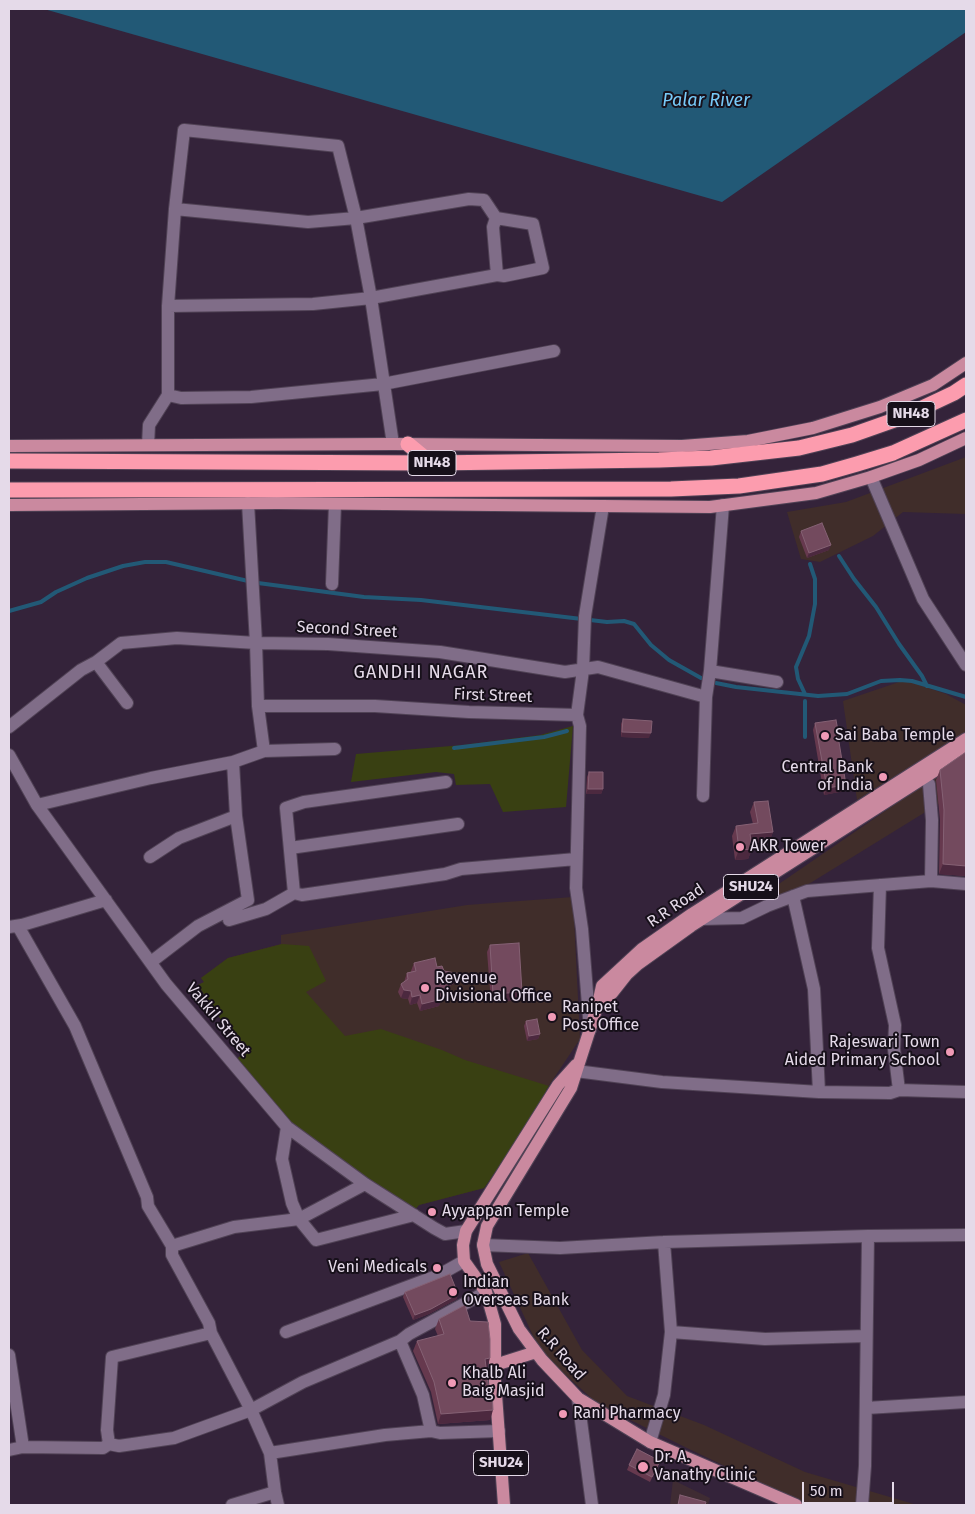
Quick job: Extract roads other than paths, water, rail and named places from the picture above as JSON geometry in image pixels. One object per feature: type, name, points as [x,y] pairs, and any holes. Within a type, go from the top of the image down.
[{"type":"highway","name":"NH48","points":[[9,462],[431,463],[711,458],[799,448],[852,434],[903,417],[954,393],[966,385]]},
{"type":"highway","name":"NH48","points":[[9,490],[671,489],[739,486],[822,474],[893,453],[966,420]]},
{"type":"highway","points":[[400,444],[431,463]]},
{"type":"main road","points":[[9,446],[400,444],[682,446],[748,441],[812,428],[880,407],[933,386],[966,363]]},
{"type":"main road","points":[[9,505],[248,503],[710,507],[816,493],[871,477],[919,460],[966,438]]},
{"type":"main road","name":"R.R Road","points":[[464,1261],[463,1245],[466,1231],[577,1066],[590,1030],[602,986],[642,949],[692,914],[966,738]]},
{"type":"main road","name":"R.R Road","points":[[598,1004],[612,993],[638,964],[701,919],[966,751]]},
{"type":"main road","name":"R.R Road","points":[[564,1087],[487,1226],[483,1245],[487,1264],[519,1329],[536,1352],[578,1398],[650,1442],[796,1505]]},
{"type":"main road","name":"SHU24","points":[[464,1261],[486,1292],[495,1324],[495,1365],[504,1505]]},
{"type":"main road","points":[[495,1365],[536,1352]]},
{"type":"street","points":[[148,445],[149,425],[168,395],[168,306],[175,209],[184,130],[338,146],[356,218],[371,298],[383,384],[400,444]]},
{"type":"street","points":[[168,306],[313,304],[371,298],[543,268],[533,224],[496,218],[484,200],[469,199],[356,218],[308,222],[175,209]]},
{"type":"street","points":[[496,218],[493,228],[496,275]]},
{"type":"street","points":[[168,395],[181,398],[251,397],[383,384],[554,351]]},
{"type":"street","points":[[871,477],[923,599],[966,665]]},
{"type":"street","points":[[248,503],[258,706],[264,751]]},
{"type":"street","points":[[332,584],[335,504]]},
{"type":"street","points":[[590,1030],[582,929],[576,888],[580,726],[577,714],[583,670],[585,623],[603,506]]},
{"type":"street","points":[[702,796],[706,697],[710,671],[723,506]]},
{"type":"street","name":"Second Street","points":[[9,727],[81,670],[96,662],[121,643],[177,638],[256,644],[328,644],[440,652],[565,672],[598,667],[706,697]]},
{"type":"street","points":[[96,662],[127,703]]},
{"type":"street","points":[[710,671],[777,682]]},
{"type":"street","name":"First Street","points":[[258,706],[375,706],[469,712],[577,714]]},
{"type":"street","points":[[37,805],[151,778],[233,762],[264,751],[335,749]]},
{"type":"street","name":"Vakkil Street","points":[[9,755],[37,805],[166,984],[287,1127],[365,1184],[445,1234],[466,1231]]},
{"type":"street","points":[[150,962],[198,926],[248,900],[236,816],[233,762]]},
{"type":"street","points":[[294,893],[286,808],[304,802],[446,782]]},
{"type":"street","points":[[929,784],[932,820],[931,881]]},
{"type":"street","points":[[150,857],[179,838],[236,816]]},
{"type":"street","points":[[290,848],[458,824]]},
{"type":"street","points":[[229,920],[266,910],[294,893],[302,895],[312,894],[445,874],[461,869],[576,860]]},
{"type":"street","points":[[701,919],[742,918],[807,891],[931,881],[966,884]]},
{"type":"street","points":[[880,885],[878,948],[895,1024],[894,1049],[899,1090]]},
{"type":"street","points":[[793,896],[814,988],[819,1092]]},
{"type":"street","points":[[106,900],[14,927],[75,1026],[147,1197],[148,1206],[172,1246],[172,1254],[209,1322],[211,1333],[251,1410],[270,1452],[278,1505]]},
{"type":"street","points":[[577,1066],[662,1082],[819,1092],[890,1093],[899,1090],[966,1092]]},
{"type":"street","points":[[287,1127],[282,1159],[292,1203],[299,1219],[316,1240],[414,1215]]},
{"type":"street","points":[[172,1246],[234,1227],[299,1219],[365,1184]]},
{"type":"street","points":[[483,1245],[560,1248],[664,1242],[966,1235]]},
{"type":"street","points":[[862,1505],[865,1466],[868,1236]]},
{"type":"street","points":[[650,1442],[664,1395],[670,1332],[664,1242]]},
{"type":"street","points":[[286,1332],[439,1275],[464,1261]]},
{"type":"street","points":[[9,1450],[24,1447],[103,1448],[110,1444],[119,1446],[174,1438],[251,1410],[303,1382],[400,1341],[409,1334],[486,1292]]},
{"type":"street","points":[[670,1332],[765,1339],[866,1336]]},
{"type":"street","points":[[110,1444],[107,1430],[112,1357],[211,1333]]},
{"type":"street","points":[[400,1341],[423,1395],[431,1431]]},
{"type":"street","points":[[9,1355],[24,1447]]},
{"type":"street","points":[[578,1398],[592,1505]]},
{"type":"street","points":[[866,1408],[966,1402]]},
{"type":"street","points":[[270,1452],[384,1435],[431,1431],[440,1433],[499,1431]]},
{"type":"street","points":[[232,1505],[275,1492]]},
{"type":"water","name":"Palar River","points":[[44,9],[966,9],[966,32],[722,202]]},
{"type":"waterway","points":[[839,556],[876,607],[927,686]]},
{"type":"waterway","points":[[9,611],[41,602],[56,592],[87,578],[123,566],[145,562],[166,562],[248,581]]},
{"type":"waterway","points":[[805,694],[798,679],[796,667],[809,636],[815,604],[815,579],[810,564]]},
{"type":"waterway","points":[[258,583],[364,597],[421,600],[607,622],[624,621],[634,624],[651,645],[669,660],[701,678]]},
{"type":"waterway","points":[[716,683],[818,696],[847,694],[881,681],[900,680],[912,681],[966,697]]},
{"type":"waterway","points":[[805,701],[805,737]]},
{"type":"waterway","points":[[454,748],[544,737],[567,731]]},
{"type":"place","name":"Sai Baba Temple","points":[[825,736]]},
{"type":"place","name":"Central Bank of India","points":[[883,777]]},
{"type":"place","name":"AKR Tower","points":[[740,847]]},
{"type":"place","name":"Revenue Divisional Office","points":[[425,988]]},
{"type":"place","name":"Ranipet Post Office","points":[[552,1017]]},
{"type":"place","name":"Rajeswari Town Aided Primary School","points":[[950,1052]]},
{"type":"place","name":"Ayyappan Temple","points":[[432,1212]]},
{"type":"place","name":"Veni Medicals","points":[[437,1268]]},
{"type":"place","name":"Indian Overseas Bank","points":[[453,1292]]},
{"type":"place","name":"Khalb Ali Baig Masjid","points":[[452,1383]]},
{"type":"place","name":"Rani Pharmacy","points":[[563,1414]]},
{"type":"place","name":"Dr. A. Vanathy Clinic","points":[[643,1467]]},
{"type":"district","name":"GANDHI NAGAR","points":[[421,673]]}]
